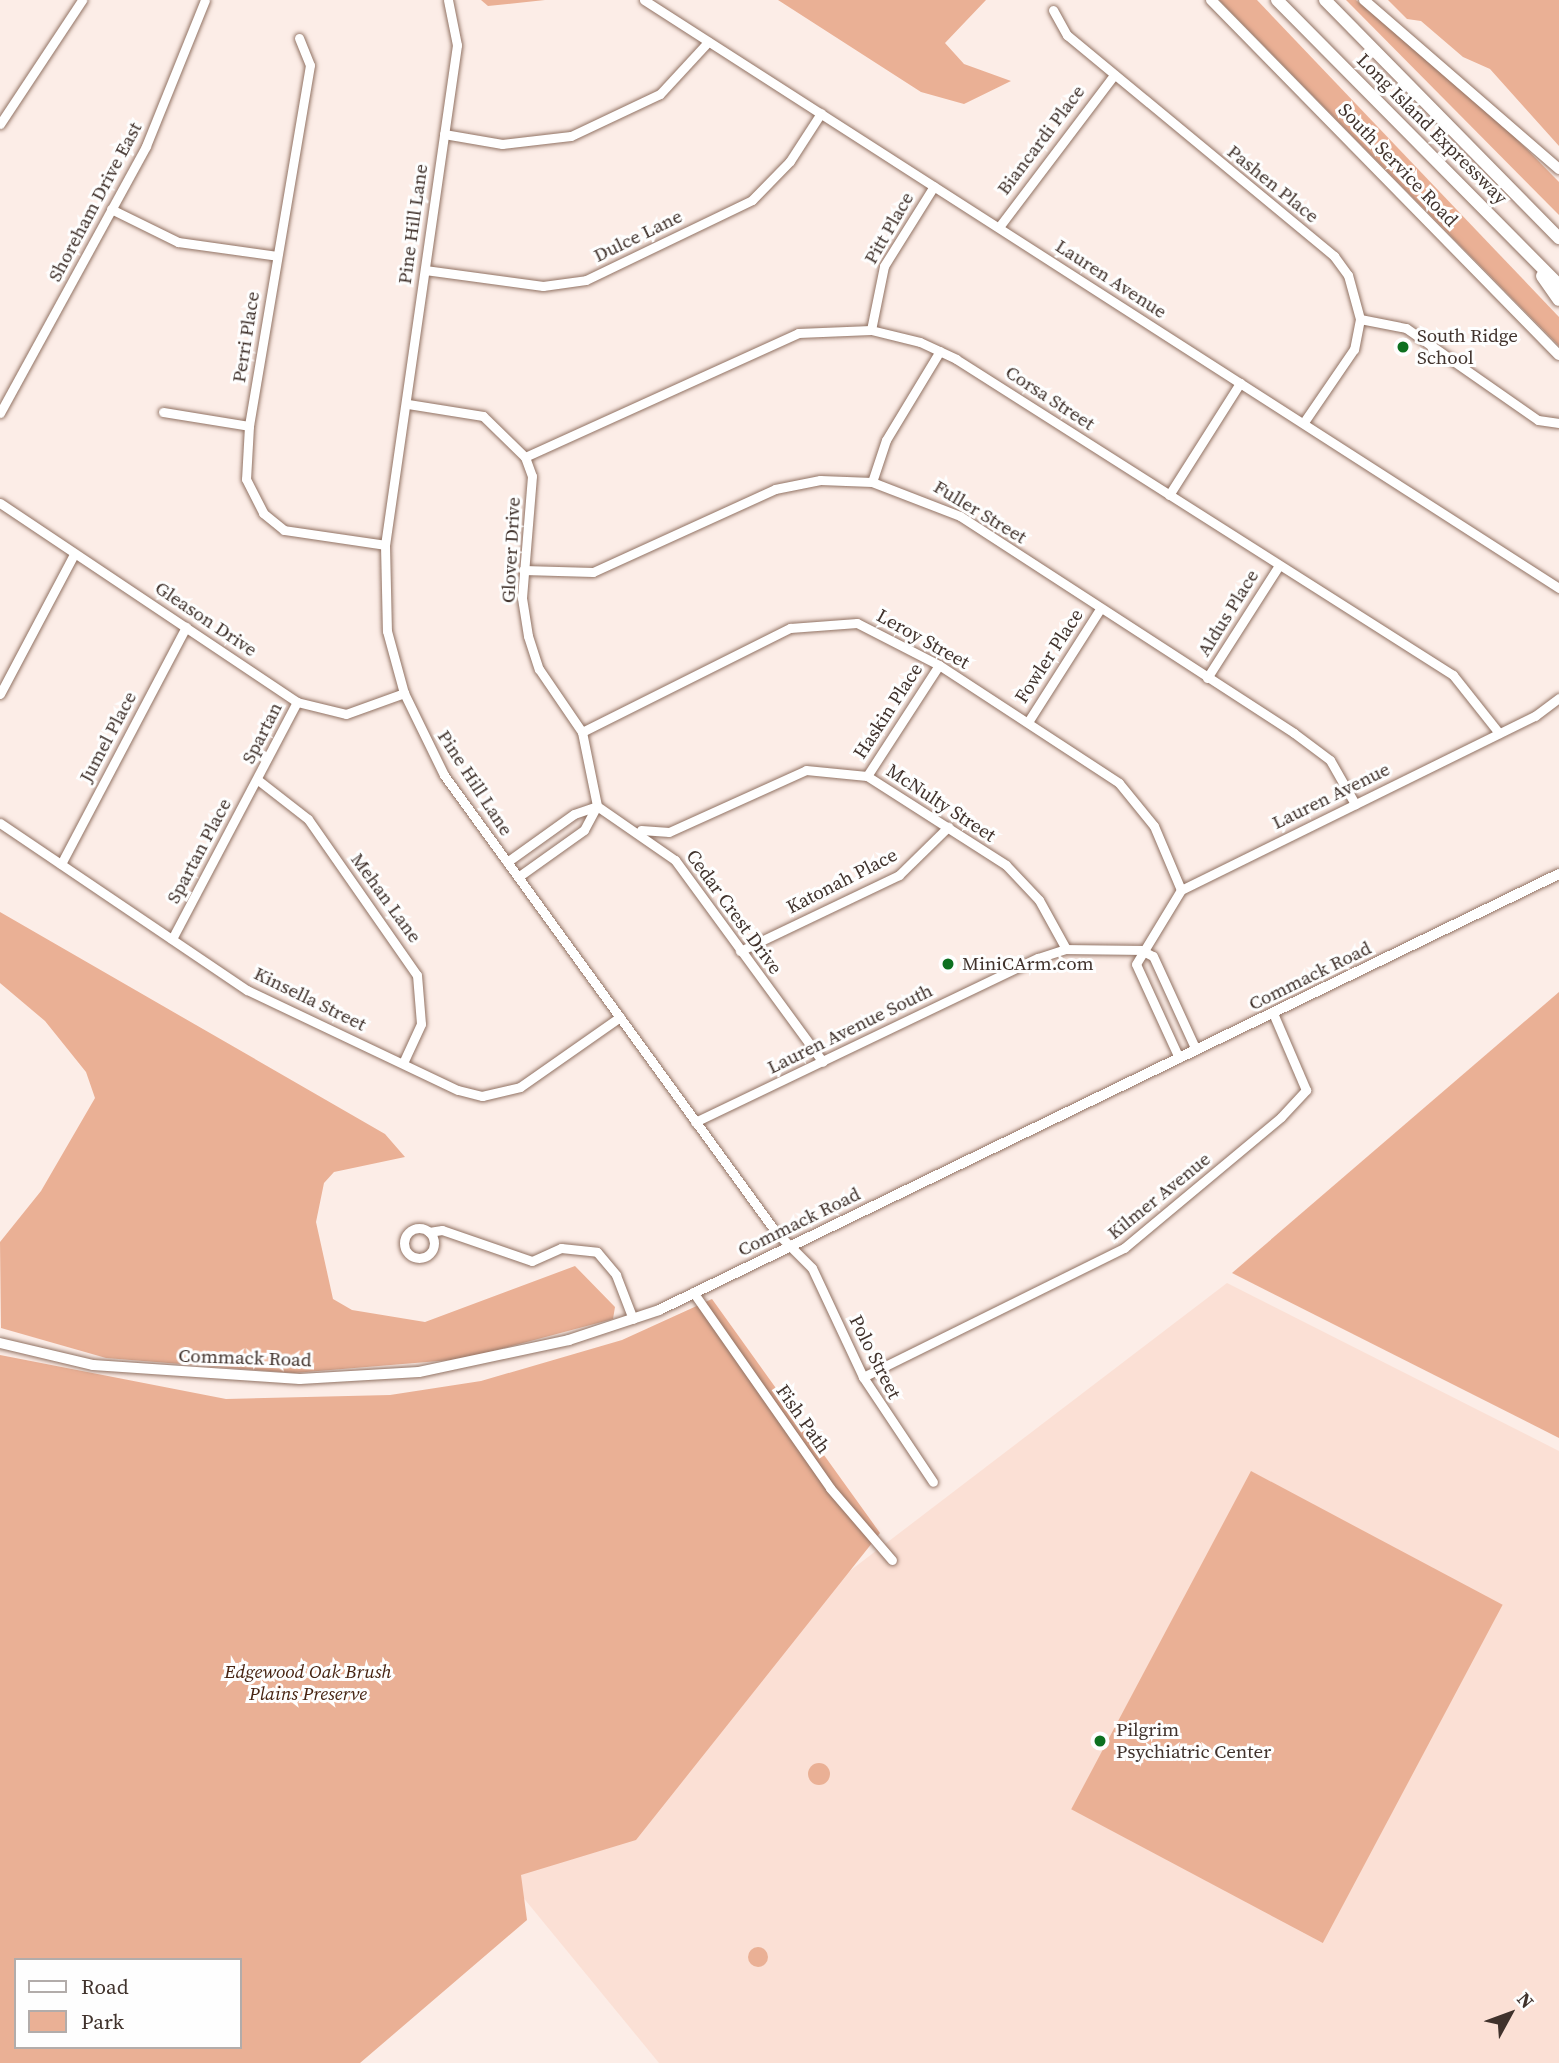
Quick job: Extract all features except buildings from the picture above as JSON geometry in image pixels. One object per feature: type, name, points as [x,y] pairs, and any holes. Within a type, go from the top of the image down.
[{"type":"highway","name":"Long Island Expressway","points":[[1277,0],[1559,285]]},
{"type":"highway","name":"Long Island Expressway","points":[[1325,0],[1559,238]]},
{"type":"highway","points":[[1520,245],[1559,300]]},
{"type":"main road","name":"South Service Road","points":[[1211,0],[1559,355]]},
{"type":"main road","points":[[1364,0],[1559,169]]},
{"type":"main road","name":"Commack Road","points":[[0,1343],[93,1365],[175,1374],[352,1377],[467,1366],[633,1319],[790,1247],[1559,874]]},
{"type":"street","points":[[0,124],[82,0]]},
{"type":"street","name":"Shoreham Drive East","points":[[0,414],[168,101],[205,0]]},
{"type":"street","name":"Pine Hill Lane","points":[[447,0],[457,45],[408,404],[385,545],[387,631],[404,693],[444,775],[695,1122],[790,1247]]},
{"type":"street","name":"Lauren Avenue","points":[[644,0],[1304,422],[1559,589]]},
{"type":"street","name":"Pashen Place","points":[[1054,10],[1067,35],[1334,256],[1348,275],[1360,319]]},
{"type":"street","name":"Perri Place","points":[[299,38],[310,65],[249,426],[246,479],[263,513],[308,537],[385,545]]},
{"type":"street","points":[[444,134],[502,144],[571,136],[660,94],[708,42]]},
{"type":"street","name":"Biancardi Place","points":[[999,227],[1114,75]]},
{"type":"street","name":"Dulce Lane","points":[[425,270],[543,286],[586,280],[752,200],[790,161],[821,113]]},
{"type":"street","name":"Pitt Place","points":[[871,330],[884,266],[934,186]]},
{"type":"street","points":[[111,209],[178,242],[277,256]]},
{"type":"street","points":[[1304,422],[1343,369],[1360,319],[1406,328],[1538,420],[1559,424]]},
{"type":"street","name":"Corsa Street","points":[[525,457],[774,340],[819,330],[871,330],[940,351],[1278,567],[1453,675],[1499,733]]},
{"type":"street","points":[[873,482],[886,440],[940,351]]},
{"type":"street","points":[[1169,495],[1240,383]]},
{"type":"street","points":[[408,404],[483,416],[525,457]]},
{"type":"street","points":[[163,412],[249,426]]},
{"type":"street","name":"Glover Drive","points":[[525,457],[532,500],[523,570],[528,636],[539,669],[582,732],[597,806]]},
{"type":"street","name":"Fuller Street","points":[[523,570],[593,572],[775,489],[820,480],[873,482],[950,510],[1314,747],[1343,777],[1355,804]]},
{"type":"street","name":"Gleason Drive","points":[[0,503],[297,702],[346,714],[404,693]]},
{"type":"street","points":[[0,694],[74,554]]},
{"type":"street","name":"Aldus Place","points":[[1207,678],[1278,567]]},
{"type":"street","name":"Fowler Place","points":[[1028,722],[1100,609]]},
{"type":"street","name":"Leroy Street","points":[[582,732],[656,692],[812,623],[857,622],[939,665],[1028,722],[1133,797],[1158,835],[1181,890]]},
{"type":"street","name":"Jumel Place","points":[[61,864],[186,627]]},
{"type":"street","name":"Haskin Place","points":[[867,776],[939,665]]},
{"type":"street","name":"Lauren Avenue","points":[[1181,890],[1499,733],[1559,698]]},
{"type":"street","name":"Spartan","points":[[258,780],[297,702]]},
{"type":"street","name":"McNulty Street","points":[[640,830],[669,832],[806,770],[867,776],[947,827],[1023,881],[1066,949]]},
{"type":"street","name":"Spartan Place","points":[[172,939],[258,780]]},
{"type":"street","name":"Mehan Lane","points":[[258,780],[292,800],[308,819],[417,975],[421,1024],[403,1063]]},
{"type":"street","points":[[507,862],[573,814],[597,806]]},
{"type":"street","points":[[518,877],[584,830],[597,806]]},
{"type":"street","name":"Cedar Crest Drive","points":[[597,806],[640,830],[675,860],[822,1062]]},
{"type":"street","name":"Kinsella Street","points":[[0,823],[247,990],[458,1090],[503,1094],[537,1078],[620,1017]]},
{"type":"street","name":"Katonah Place","points":[[740,951],[899,876],[947,827]]},
{"type":"street","points":[[1179,1058],[1136,964],[1141,950],[1169,917],[1181,890]]},
{"type":"street","name":"Lauren Avenue South","points":[[695,1122],[1066,949],[1141,950]]},
{"type":"street","points":[[1141,950],[1153,957],[1196,1050]]},
{"type":"street","name":"Kilmer Avenue","points":[[863,1377],[1125,1248],[1281,1117],[1306,1090],[1273,1013]]},
{"type":"street","points":[[429,1232],[442,1230],[532,1261],[561,1248],[597,1252],[616,1275],[633,1319]]},
{"type":"street","name":"Polo Street","points":[[790,1247],[812,1268],[863,1377],[933,1482]]},
{"type":"street","name":"Fish Path","points":[[693,1292],[830,1488],[892,1560]]},
{"type":"shaded area","name":"Pilgrim Psychiatric Center","points":[[1227,1283],[1559,1451],[1559,2063],[659,2063],[504,1874],[775,1628]]},
{"type":"green space","points":[[481,0],[545,0],[488,6]]},
{"type":"green space","points":[[778,0],[986,0],[945,43],[964,64],[1011,81],[964,104],[921,92]]},
{"type":"green space","points":[[1219,0],[1257,0],[1559,317],[1559,346]]},
{"type":"green space","points":[[1346,0],[1356,0],[1506,128],[1559,182],[1559,215]]},
{"type":"green space","points":[[1388,0],[1559,0],[1559,146],[1490,69],[1463,57],[1421,21],[1407,19]]},
{"type":"green space","points":[[0,912],[385,1134],[405,1157],[334,1172],[324,1183],[316,1222],[333,1299],[352,1310],[425,1322],[575,1266],[615,1307],[613,1319],[463,1359],[294,1373],[106,1358],[1,1328],[0,1242],[41,1191],[95,1098],[86,1072],[45,1021],[0,983]]},
{"type":"green space","points":[[1559,992],[1559,1438],[1232,1273]]},
{"type":"green space","name":"Edgewood Oak Brush Plains Preserve","points":[[712,1299],[880,1533],[636,1840],[521,1875],[527,1920],[360,2063],[0,2063],[0,1355],[226,1399],[390,1395],[481,1381],[622,1340]]},
{"type":"green space","points":[[1251,1471],[1503,1605],[1323,1943],[1071,1809]]},
{"type":"green space","points":[[819,1763],[827,1766],[830,1774],[827,1782],[819,1785],[811,1782],[808,1774],[811,1766]]},
{"type":"green space","points":[[754,1947],[762,1947],[768,1957],[762,1967],[754,1967],[748,1961],[748,1953]]},
{"type":"place","name":"South Ridge School","points":[[1403,347]]},
{"type":"place","name":"MiniCArm.com","points":[[948,964]]},
{"type":"place","name":"Pilgrim Psychiatric Center","points":[[1100,1741]]}]
